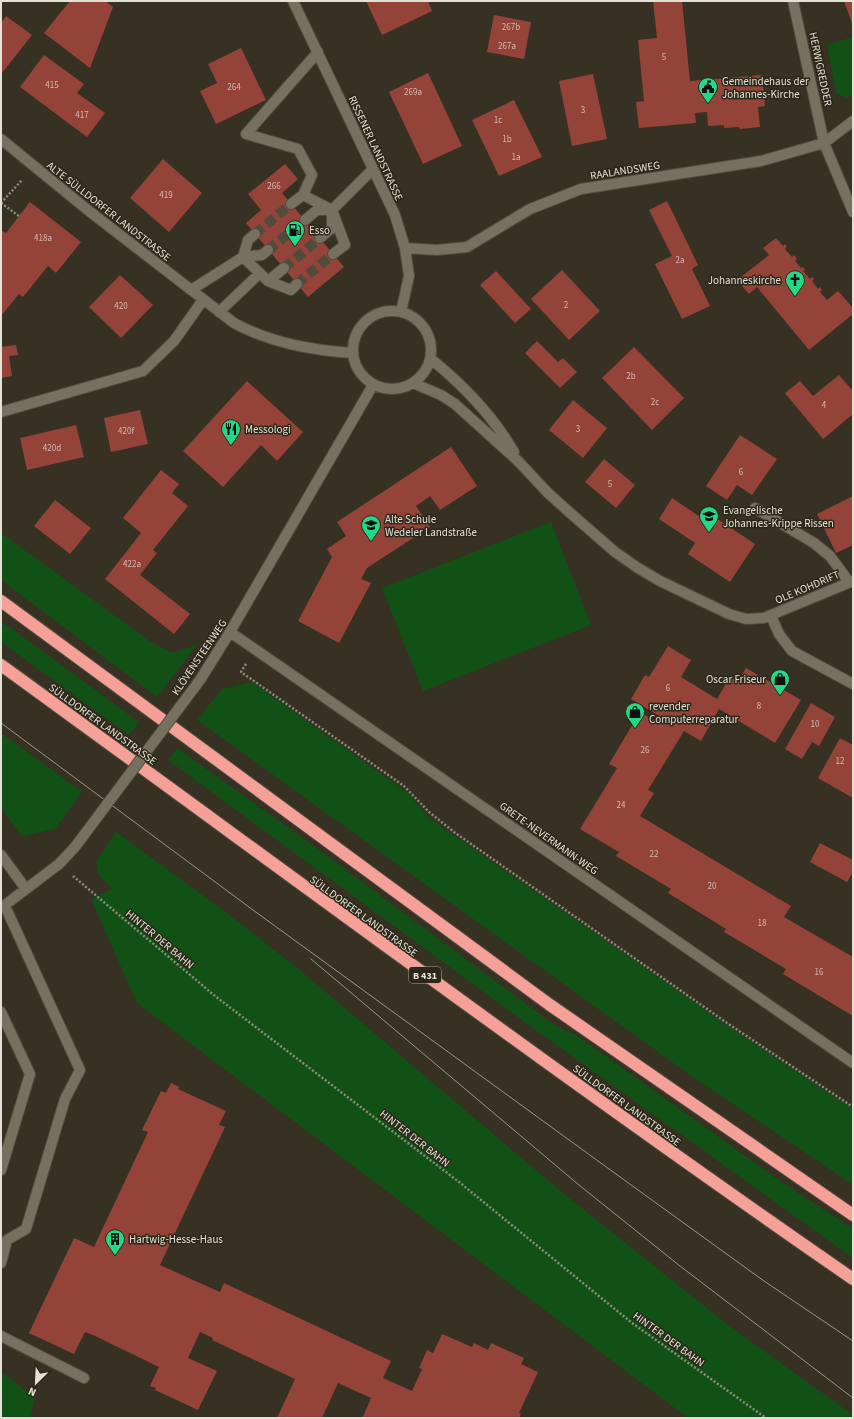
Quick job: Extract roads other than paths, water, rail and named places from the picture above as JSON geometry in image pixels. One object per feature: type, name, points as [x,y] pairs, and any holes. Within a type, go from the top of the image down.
[{"type":"highway","points":[[1,601],[550,1005],[853,1215]]},
{"type":"highway","name":"SÜLLDORFER LANDSTRASSE","points":[[1,665],[494,1026],[718,1186],[853,1279]]},
{"type":"street","name":"RISSENER LANDSTRASSE","points":[[294,1],[395,215],[405,248],[409,276],[401,312]]},
{"type":"street","name":"HERWIGREDDER","points":[[793,1],[824,143],[853,212]]},
{"type":"street","points":[[291,204],[303,195],[312,174],[298,149],[246,134],[318,52]]},
{"type":"street","name":"RAALANDSWEG","points":[[405,248],[437,250],[466,248],[530,209],[581,189],[761,161],[824,143],[853,121]]},
{"type":"street","name":"ALTE SÜLLDORFER LANDSTRASSE","points":[[1,139],[234,324],[249,332],[284,344],[352,353]]},
{"type":"street","points":[[320,238],[332,228],[332,210],[373,169]]},
{"type":"street","points":[[303,195],[332,210],[345,244],[333,254]]},
{"type":"street","points":[[305,220],[317,210],[332,210]]},
{"type":"street","points":[[243,257],[248,240],[255,234]]},
{"type":"street","points":[[191,290],[243,257],[262,255],[268,250]]},
{"type":"street","points":[[243,257],[268,281],[291,290],[297,284]]},
{"type":"street","points":[[268,281],[284,268]]},
{"type":"street","points":[[219,312],[260,273]]},
{"type":"street","points":[[1,412],[143,371],[174,341],[203,300]]},
{"type":"street","points":[[386,311],[401,312],[412,316],[422,324],[428,334],[432,346],[431,358],[424,372],[413,384],[400,389],[386,389],[373,385],[359,371],[354,363],[352,353],[354,338],[361,325],[372,316],[386,311]]},
{"type":"street","points":[[431,358],[453,377],[486,413],[503,434],[518,461]]},
{"type":"street","points":[[413,384],[441,395],[455,404],[518,461]]},
{"type":"street","name":"KLÖVENSTEENWEG","points":[[3,907],[59,864],[75,847],[200,680],[230,632],[373,385]]},
{"type":"street","name":"OLE KOHDRIFT","points":[[518,461],[548,493],[615,552],[660,581],[738,617],[755,619],[771,616],[851,581]]},
{"type":"street","points":[[755,508],[814,543],[830,556],[851,581]]},
{"type":"street","points":[[771,616],[779,634],[792,651],[853,684]]},
{"type":"street","name":"GRETE-NEVERMANN-WEG","points":[[230,632],[853,1063]]},
{"type":"street","points":[[1,855],[26,889]]},
{"type":"street","points":[[1,1263],[7,1240],[26,1229],[65,1099],[80,1070],[3,907]]},
{"type":"street","points":[[1,1012],[30,1074],[1,1170]]},
{"type":"street","points":[[1,1336],[84,1378]]},
{"type":"tunnel","points":[[255,234],[291,204]]},
{"type":"tunnel","points":[[268,250],[305,220]]},
{"type":"tunnel","points":[[284,268],[320,238]]},
{"type":"tunnel","points":[[297,284],[333,254]]},
{"type":"tram line","points":[[1,723],[253,910],[598,1161],[764,1281],[853,1341]]},
{"type":"tram line","points":[[311,959],[579,1185],[680,1266],[853,1398]]},
{"type":"place","name":"Gemeindehaus der Johannes-Kirche","points":[[708,104]]},
{"type":"place","name":"Esso","points":[[295,247]]},
{"type":"place","name":"Johanneskirche","points":[[795,297]]},
{"type":"place","name":"Messologi","points":[[231,446]]},
{"type":"place","name":"Evangelische Johannes-Krippe Rissen","points":[[709,533]]},
{"type":"place","name":"Alte Schule Wedeler Landstraße","points":[[371,542]]},
{"type":"place","name":"Oscar Friseur","points":[[780,696]]},
{"type":"place","name":"revender Computerreparatur","points":[[635,729]]},
{"type":"place","name":"Hartwig-Hesse-Haus","points":[[115,1256]]}]
